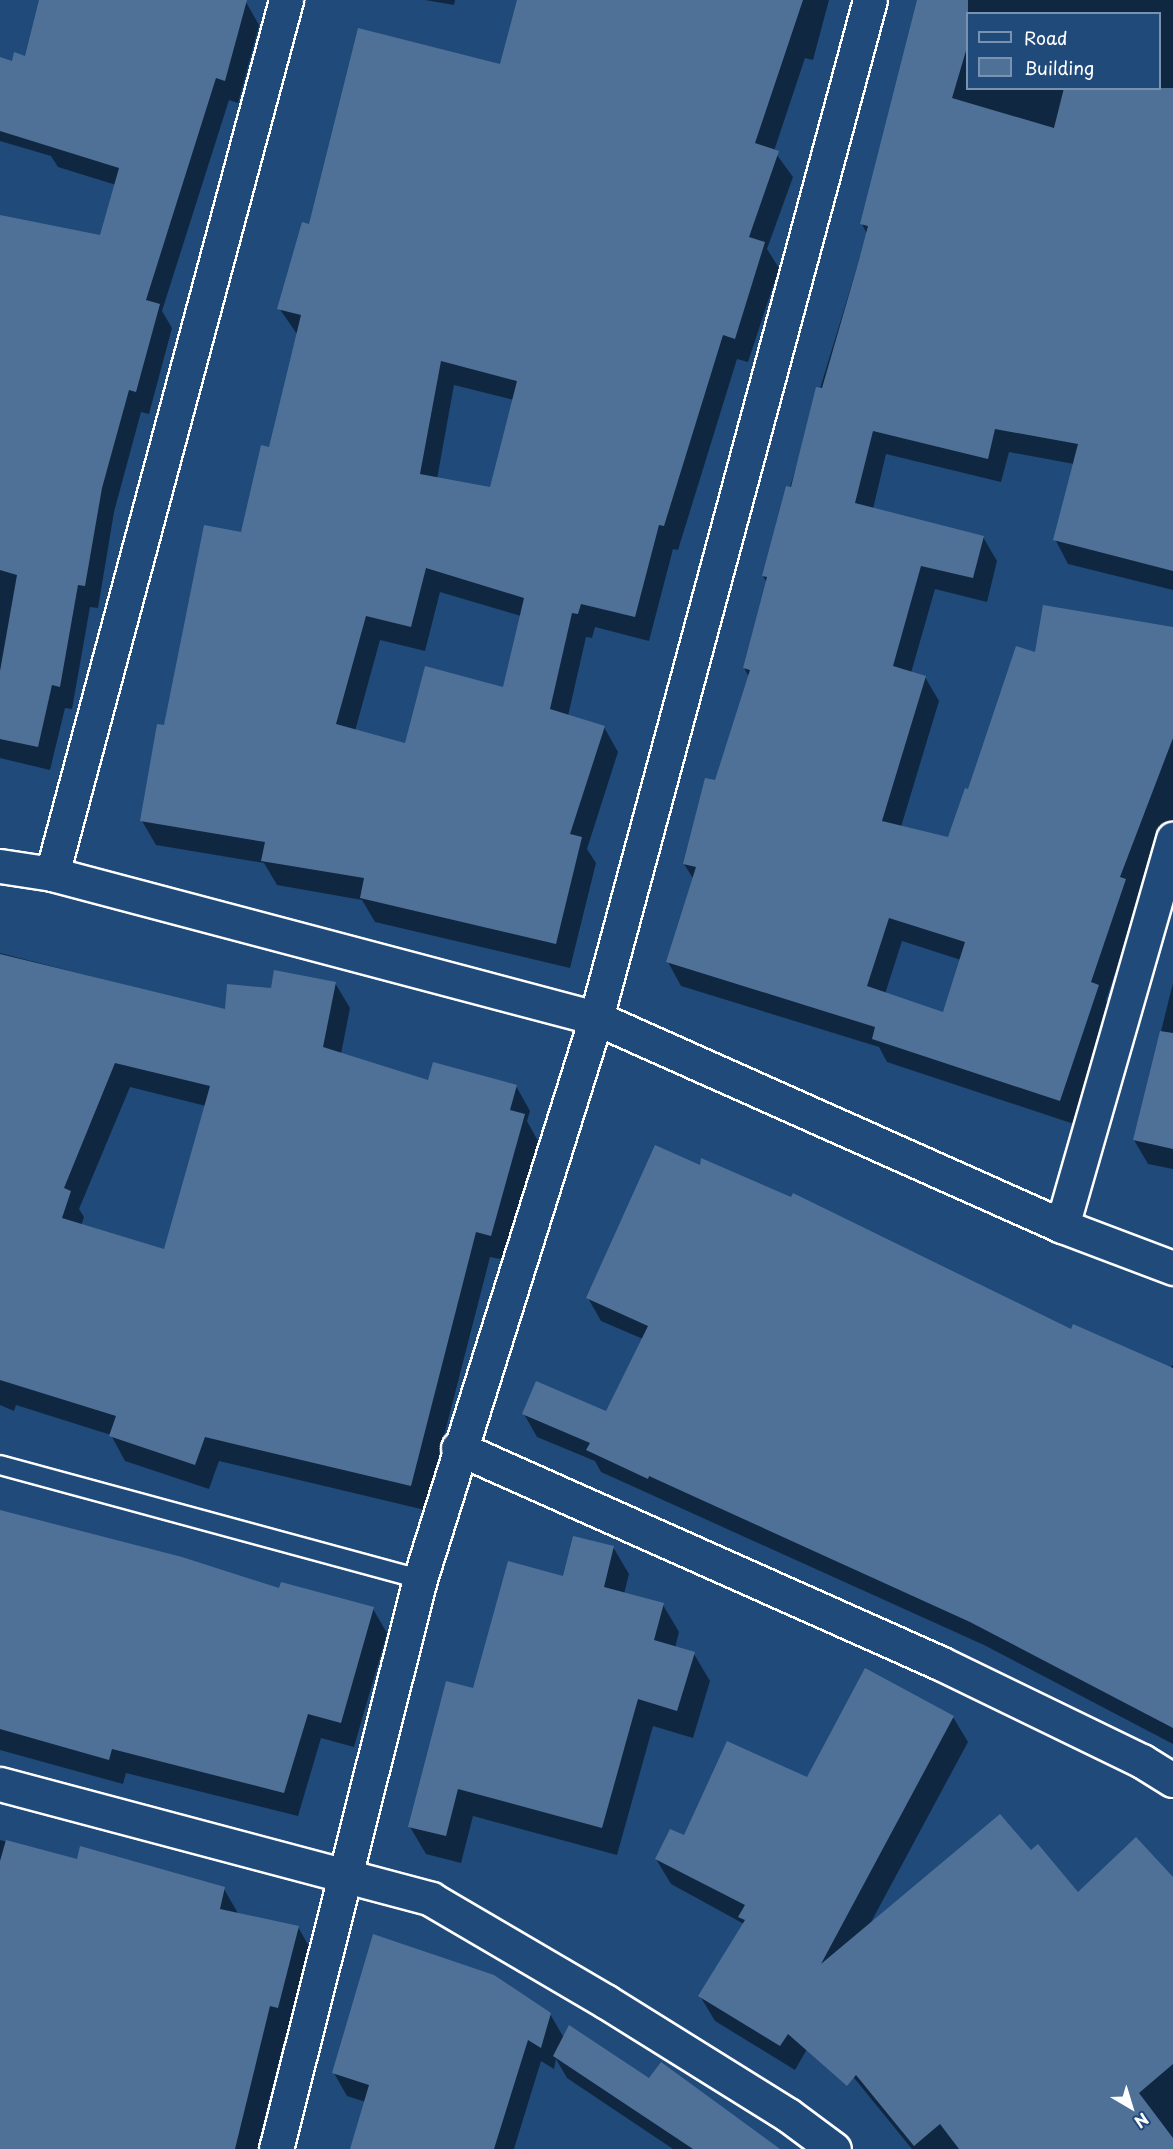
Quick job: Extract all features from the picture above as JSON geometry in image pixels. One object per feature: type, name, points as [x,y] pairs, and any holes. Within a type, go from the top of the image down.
[{"type":"street","points":[[52,874],[286,0]]},
{"type":"street","points":[[276,2149],[420,1579],[458,1448],[596,1018],[870,0]]},
{"type":"street","points":[[1062,1226],[1173,839]]},
{"type":"street","points":[[0,866],[52,874],[596,1018],[1062,1226],[1173,1268]]},
{"type":"street","points":[[458,1448],[940,1662],[1142,1761],[1173,1780]]},
{"type":"street","points":[[0,1784],[431,1899],[605,2001],[788,2115],[834,2149]]},
{"type":"lane","points":[[0,1465],[420,1579]]},
{"type":"building","points":[[39,0],[247,0],[225,81],[216,78],[146,300],[160,304],[136,392],[129,390],[102,488],[85,586],[78,585],[60,687],[52,685],[38,747],[0,739],[0,671],[17,575],[0,570],[0,215],[100,235],[119,168],[0,131],[0,57],[12,61],[14,52],[25,56]]},
{"type":"building","points":[[517,0],[803,0],[755,143],[779,151],[749,237],[765,242],[735,339],[723,335],[664,526],[659,525],[635,617],[581,604],[578,614],[572,613],[550,709],[605,726],[570,834],[582,837],[556,944],[360,898],[364,878],[261,861],[265,842],[140,821],[157,724],[164,725],[204,525],[241,532],[261,445],[269,447],[301,315],[277,309],[302,222],[309,224],[358,28],[500,64]],"holes":[[[441,361],[517,381],[490,487],[420,474]],[[426,568],[524,598],[503,687],[425,666],[405,743],[336,724],[366,616],[411,627]]]},
{"type":"building","points":[[917,0],[968,0],[966,51],[952,98],[1054,128],[1064,90],[1173,88],[1173,571],[1053,540],[1078,444],[995,429],[988,459],[873,431],[855,503],[984,536],[973,578],[921,566],[893,666],[926,676],[882,821],[948,837],[965,788],[968,789],[1016,646],[1035,652],[1043,605],[1173,627],[1173,738],[1120,877],[1126,879],[1091,982],[1099,985],[1060,1101],[872,1039],[875,1027],[666,962],[696,867],[683,864],[705,778],[715,780],[750,670],[743,668],[767,577],[762,576],[786,486],[791,487],[816,387],[822,388],[868,226],[860,224]],"holes":[[[889,918],[965,942],[943,1012],[867,986]]]},
{"type":"building","points":[[0,954],[225,1009],[227,984],[271,988],[274,970],[336,982],[323,1047],[428,1080],[433,1062],[517,1085],[510,1110],[525,1114],[491,1236],[476,1232],[411,1486],[205,1437],[195,1465],[109,1436],[116,1416],[0,1380]],"holes":[[[115,1063],[210,1086],[164,1249],[62,1218],[71,1191],[64,1188]]]},
{"type":"building","points":[[1160,1031],[1173,1033],[1173,1149],[1133,1140]]},
{"type":"building","points":[[655,1145],[700,1165],[701,1158],[791,1197],[793,1193],[1071,1329],[1073,1324],[1173,1368],[1173,1728],[970,1622],[649,1476],[648,1479],[586,1450],[590,1443],[522,1414],[536,1381],[606,1411],[648,1326],[586,1298]]},
{"type":"building","points":[[0,1510],[182,1557],[279,1588],[281,1582],[374,1607],[341,1723],[308,1714],[284,1793],[112,1749],[109,1760],[0,1729]]},
{"type":"building","points":[[573,1536],[614,1546],[604,1587],[664,1603],[654,1640],[695,1652],[677,1711],[638,1699],[602,1828],[458,1789],[446,1836],[408,1827],[446,1681],[473,1688],[508,1561],[563,1576]]},
{"type":"building","points":[[865,1668],[954,1716],[821,1964],[1000,1814],[1031,1850],[1038,1844],[1078,1892],[1136,1837],[1173,1877],[1173,2064],[1139,2093],[1173,2138],[1173,2149],[959,2149],[940,2124],[914,2146],[856,2075],[847,2086],[788,2034],[780,2046],[698,1996],[745,1920],[738,1917],[745,1905],[655,1859],[670,1829],[684,1835],[727,1741],[807,1777]]},
{"type":"building","points":[[6,1840],[77,1859],[80,1846],[225,1887],[220,1909],[299,1926],[278,2008],[270,2006],[235,2149],[0,2149],[0,1861]]},
{"type":"building","points":[[373,1934],[494,1975],[551,2013],[541,2048],[528,2040],[494,2149],[350,2149],[369,2085],[332,2073]]},
{"type":"building","points":[[569,2025],[649,2078],[661,2062],[780,2149],[693,2149],[553,2056]]}]
